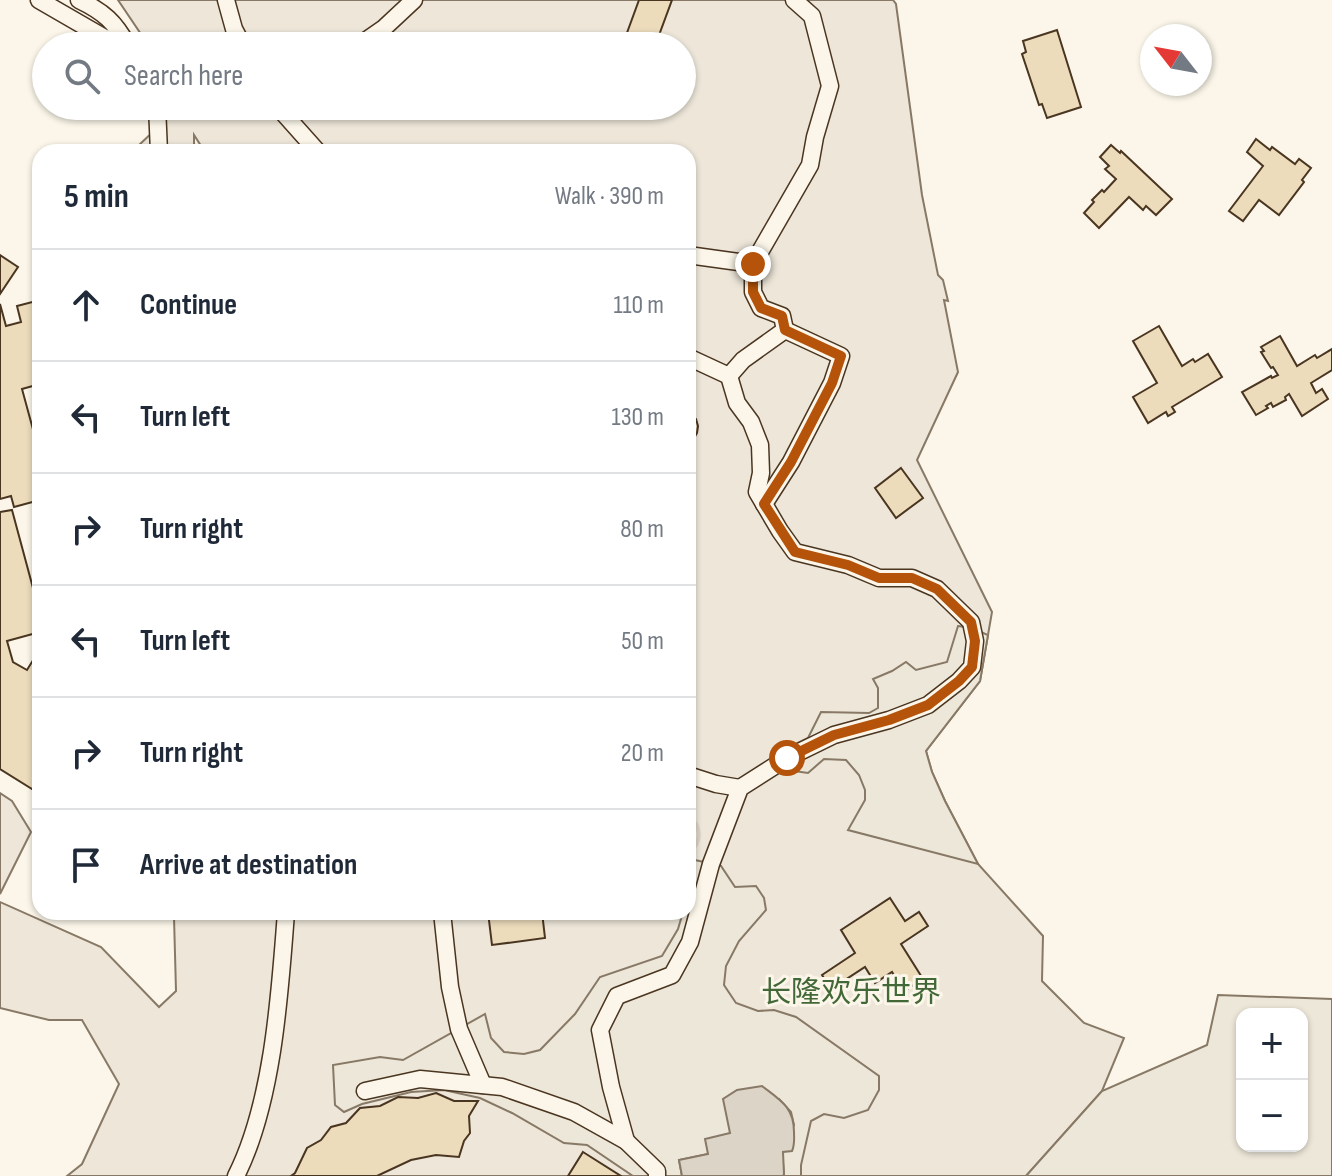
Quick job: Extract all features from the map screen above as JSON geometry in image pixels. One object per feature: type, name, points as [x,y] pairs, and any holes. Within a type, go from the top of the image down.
[{"type":"street","points":[[39,0],[94,32]]},
{"type":"street","points":[[79,0],[95,8],[120,32]]},
{"type":"street","points":[[226,0],[236,32]]},
{"type":"street","points":[[378,32],[414,0]]},
{"type":"street","points":[[785,330],[782,316],[761,308],[753,292],[753,264],[810,165],[830,86],[812,16],[794,0]]},
{"type":"street","points":[[158,120],[159,144]]},
{"type":"street","points":[[289,120],[311,144]]},
{"type":"street","points":[[696,256],[753,264]]},
{"type":"street","points":[[729,376],[743,360],[785,330]]},
{"type":"street","points":[[764,504],[791,462],[832,383],[841,356],[785,330]]},
{"type":"street","points":[[696,361],[729,376],[737,403],[751,422],[760,445],[761,473],[757,492],[795,552],[848,565],[879,578],[912,578],[937,589],[971,622],[975,641],[972,667],[928,705],[889,720],[834,735],[787,758],[740,788],[711,864],[696,920]]},
{"type":"street","points":[[696,778],[740,788]]},
{"type":"street","points":[[236,1176],[263,1098],[282,969],[285,920]]},
{"type":"street","points":[[443,920],[450,987],[459,1029],[483,1085]]},
{"type":"street","points":[[626,1141],[600,1030],[617,996],[672,975],[690,942],[696,920]]},
{"type":"street","points":[[365,1091],[420,1079],[502,1087],[574,1112],[626,1141],[657,1171],[657,1176]]},
{"type":"green space","name":"长隆欢乐世界","points":[[118,0],[893,0],[922,195],[938,275],[943,280],[948,301],[944,300],[958,372],[917,460],[992,612],[980,681],[926,751],[945,801],[978,864],[1043,936],[1042,981],[1084,1023],[1124,1038],[1102,1091],[1026,1176],[67,1176],[82,1164],[119,1084],[82,1020],[49,1020],[0,1008],[0,902],[32,916],[32,920],[40,920],[101,947],[159,1007],[176,991],[174,920],[696,920],[696,144],[200,144],[194,135],[194,144],[140,144],[165,120],[696,120],[696,32],[140,32]]},
{"type":"green space","points":[[0,793],[12,801],[31,832],[0,894]]},
{"type":"shaded area","points":[[958,626],[988,635],[980,681],[926,751],[945,801],[978,864],[848,830],[865,800],[865,790],[859,775],[846,760],[824,759],[808,773],[794,771],[777,753],[808,738],[821,712],[869,713],[878,708],[878,688],[873,679],[906,662],[916,670],[947,662]]},
{"type":"shaded area","points":[[696,860],[721,866],[735,887],[756,886],[764,898],[766,910],[739,941],[726,966],[724,985],[736,1003],[758,1011],[774,1010],[796,1017],[879,1076],[879,1090],[868,1110],[844,1118],[824,1114],[811,1121],[801,1176],[783,1176],[782,1152],[794,1125],[791,1112],[779,1099],[730,1133],[708,1154],[679,1160],[682,1176],[633,1176],[587,1145],[564,1143],[480,1098],[444,1090],[411,1092],[362,1104],[344,1112],[335,1105],[333,1065],[380,1057],[403,1060],[485,1014],[491,1038],[504,1052],[524,1054],[540,1050],[575,1014],[600,977],[662,956],[681,920],[696,920]]},
{"type":"shaded area","points":[[1218,995],[1332,999],[1332,1176],[1026,1176],[1102,1091],[1207,1045]]},
{"type":"shaded area","points":[[762,1086],[785,1105],[792,1116],[794,1142],[792,1151],[783,1152],[783,1176],[682,1176],[679,1160],[708,1154],[705,1139],[730,1133],[723,1099],[737,1090]]},
{"type":"building","points":[[639,0],[672,0],[660,32],[627,32]]},
{"type":"building","points":[[1057,30],[1081,107],[1047,118],[1042,104],[1039,105],[1022,54],[1026,52],[1023,41]]},
{"type":"building","points":[[1256,139],[1295,164],[1299,159],[1311,168],[1279,215],[1259,200],[1243,221],[1229,211],[1263,166],[1247,152]]},
{"type":"building","points":[[1111,145],[1172,199],[1156,215],[1146,206],[1143,210],[1129,197],[1099,228],[1084,213],[1094,202],[1092,200],[1116,179],[1105,169],[1109,166],[1100,157]]},
{"type":"building","points":[[0,255],[18,267],[0,294]]},
{"type":"building","points":[[32,302],[32,386],[22,389],[32,426],[32,502],[14,507],[11,496],[0,499],[0,304],[6,326],[21,322],[17,306]]},
{"type":"building","points":[[1159,326],[1182,366],[1208,354],[1222,377],[1172,407],[1175,412],[1168,416],[1166,412],[1148,423],[1133,397],[1157,383],[1133,341]]},
{"type":"building","points":[[1280,336],[1297,366],[1332,349],[1332,370],[1311,383],[1316,393],[1322,389],[1328,399],[1302,416],[1289,394],[1286,400],[1273,407],[1271,403],[1256,415],[1242,392],[1278,375],[1261,352],[1264,351],[1261,347]]},
{"type":"building","points":[[901,468],[923,498],[896,518],[875,488]]},
{"type":"building","points":[[12,510],[32,584],[32,634],[7,641],[13,662],[27,670],[32,662],[32,789],[0,769],[0,512]]},
{"type":"building","points":[[890,898],[905,921],[919,912],[928,926],[901,944],[923,979],[904,991],[892,972],[875,983],[865,967],[831,989],[822,975],[855,953],[841,930]]},
{"type":"building","points":[[489,920],[543,920],[545,938],[492,945]]},
{"type":"building","points":[[436,1093],[454,1101],[478,1101],[469,1116],[470,1133],[459,1157],[436,1155],[411,1160],[377,1176],[291,1176],[307,1148],[321,1140],[331,1127],[346,1123],[360,1108],[380,1106],[398,1097],[418,1098]]},
{"type":"building","points":[[583,1152],[621,1176],[568,1176]]},
{"type":"waterway","points":[[696,824],[699,834],[696,844]]},
{"type":"route","points":[[753,264],[753,292],[761,308],[782,316],[785,330],[841,356],[832,383],[791,462],[764,504],[795,552],[848,565],[879,578],[912,578],[937,589],[971,622],[975,641],[972,667],[928,705],[889,720],[834,735],[787,758]]}]
